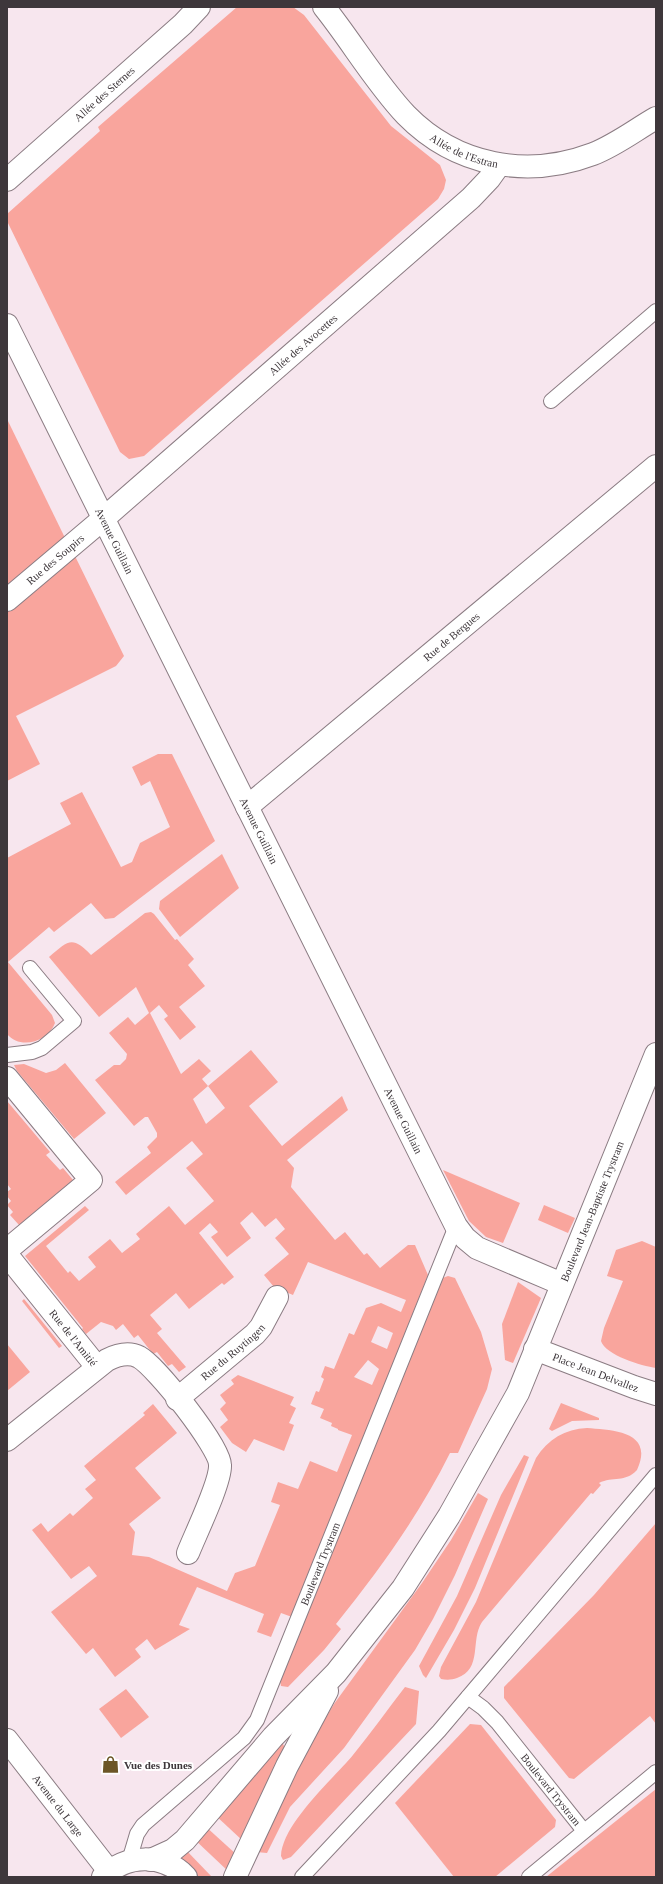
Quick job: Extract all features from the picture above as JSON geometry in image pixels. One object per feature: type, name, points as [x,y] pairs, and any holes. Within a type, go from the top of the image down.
[{"type":"street","name":"Allée des Sternes","points":[[7,180],[183,24],[200,7]]},
{"type":"street","name":"Allée de l'Estran","points":[[324,7],[396,103],[418,126],[444,144],[460,152],[499,165],[531,167],[580,158],[620,141],[656,118]]},
{"type":"street","name":"Allée des Avocettes","points":[[103,519],[471,198],[489,179],[499,165]]},
{"type":"street","name":"Avenue Guillain","points":[[7,325],[456,1226],[465,1238],[477,1248],[562,1284]]},
{"type":"street","name":"Rue de Bergues","points":[[247,807],[656,466]]},
{"type":"street","name":"Rue des Soupirs","points":[[7,600],[103,519]]},
{"type":"street","name":"Boulevard Jean-Baptiste Trystram","points":[[531,1358],[656,1054]]},
{"type":"street","points":[[7,1078],[91,1180],[7,1250]]},
{"type":"street","name":"Rue de l'Amitié","points":[[7,1255],[97,1367],[7,1440]]},
{"type":"street","name":"Rue du Ruytingen","points":[[177,1399],[255,1334],[261,1327],[277,1297]]},
{"type":"street","points":[[97,1367],[115,1356],[130,1354],[138,1357],[156,1372],[212,1444],[220,1464],[216,1482],[188,1553]]},
{"type":"street","points":[[151,1860],[173,1850],[185,1840],[269,1741],[336,1672],[403,1588],[431,1546],[509,1411],[531,1358]]},
{"type":"street","name":"Place Jean Delvallez","points":[[531,1358],[656,1394]]},
{"type":"street","points":[[236,1877],[287,1766],[336,1672]]},
{"type":"street","name":"Avenue du Large","points":[[7,1740],[106,1874]]},
{"type":"street","points":[[106,1874],[129,1861],[151,1860],[172,1866],[186,1877]]},
{"type":"lane","points":[[551,401],[656,312]]},
{"type":"lane","points":[[7,1055],[32,1052],[42,1048],[74,1021],[30,968]]},
{"type":"lane","name":"Boulevard Trystram","points":[[129,1861],[137,1834],[143,1825],[244,1738],[257,1720],[456,1226]]},
{"type":"lane","points":[[302,1877],[439,1731],[656,1475]]},
{"type":"lane","name":"Boulevard Trystram","points":[[468,1697],[483,1708],[497,1722],[584,1831]]},
{"type":"lane","name":"Boulevard Trystram","points":[[529,1877],[656,1772]]},
{"type":"shaded area","points":[[237,7],[293,7],[304,15],[391,126],[440,165],[446,180],[444,189],[438,199],[144,456],[129,459],[120,452],[7,221],[7,214],[100,131],[98,127]]},
{"type":"shaded area","points":[[7,419],[67,542],[7,591]]},
{"type":"shaded area","points":[[74,554],[124,656],[116,666],[16,716],[40,764],[7,781],[7,610]]},
{"type":"shaded area","points":[[158,754],[172,754],[215,841],[114,918],[105,919],[91,903],[54,932],[49,927],[8,962],[52,1015],[55,1023],[51,1030],[40,1039],[26,1043],[19,1042],[7,1034],[7,858],[71,824],[60,803],[82,792],[121,867],[132,862],[140,843],[170,827],[150,781],[141,786],[132,767]]},
{"type":"shaded area","points":[[222,854],[239,888],[180,937],[159,909],[160,901]]},
{"type":"shaded area","points":[[151,912],[154,914],[175,940],[177,939],[194,959],[188,965],[205,986],[179,1007],[196,1027],[180,1040],[164,1019],[168,1016],[159,1005],[150,1013],[181,1074],[199,1059],[211,1071],[202,1079],[208,1086],[251,1050],[278,1082],[249,1106],[282,1146],[342,1096],[348,1110],[287,1160],[294,1168],[291,1187],[335,1240],[345,1232],[364,1255],[367,1253],[380,1268],[408,1245],[415,1245],[428,1275],[292,1617],[281,1613],[271,1637],[257,1632],[264,1614],[197,1587],[179,1625],[190,1629],[155,1650],[147,1639],[135,1649],[141,1657],[115,1677],[93,1648],[86,1654],[51,1612],[97,1576],[89,1566],[71,1579],[32,1530],[41,1523],[48,1532],[70,1513],[73,1516],[93,1498],[85,1489],[96,1480],[84,1466],[145,1415],[143,1413],[153,1404],[177,1433],[135,1468],[161,1498],[129,1524],[135,1532],[132,1555],[149,1557],[227,1591],[235,1573],[255,1566],[280,1505],[271,1502],[278,1482],[298,1489],[310,1461],[337,1472],[352,1435],[338,1430],[331,1426],[332,1423],[320,1418],[324,1409],[311,1404],[316,1391],[319,1392],[324,1379],[321,1377],[325,1366],[334,1369],[349,1333],[354,1335],[366,1308],[381,1303],[401,1312],[406,1300],[308,1262],[293,1295],[274,1287],[264,1275],[289,1254],[275,1238],[285,1229],[276,1218],[265,1227],[252,1212],[240,1223],[251,1238],[227,1257],[211,1237],[218,1232],[210,1223],[199,1233],[234,1277],[224,1285],[222,1283],[189,1309],[176,1293],[150,1315],[162,1329],[157,1333],[186,1367],[179,1372],[172,1364],[168,1366],[157,1352],[153,1354],[138,1335],[134,1338],[123,1324],[116,1330],[113,1326],[101,1322],[86,1334],[82,1329],[83,1328],[25,1256],[85,1206],[89,1210],[46,1246],[68,1273],[70,1271],[79,1281],[96,1267],[88,1257],[110,1239],[122,1253],[140,1239],[136,1234],[169,1206],[185,1225],[214,1201],[186,1168],[203,1154],[192,1141],[126,1195],[115,1182],[151,1153],[147,1147],[157,1137],[157,1133],[148,1117],[145,1117],[134,1126],[95,1080],[114,1065],[120,1065],[126,1059],[127,1054],[109,1033],[128,1017],[135,1025],[149,1013],[136,987],[99,1017],[49,957],[70,942],[79,945],[91,955],[145,913]],"holes":[[[208,1086],[225,1108],[206,1124],[193,1099]],[[378,1326],[393,1333],[387,1349],[371,1342]],[[368,1360],[379,1369],[372,1385],[354,1377]]]},
{"type":"shaded area","points":[[65,1063],[106,1113],[74,1139],[17,1071],[14,1065],[24,1064],[46,1073],[56,1070]]},
{"type":"shaded area","points":[[7,1101],[50,1152],[46,1155],[60,1170],[63,1168],[73,1180],[19,1225],[10,1215],[13,1212],[7,1205],[11,1201],[7,1196],[7,1192],[11,1189],[7,1184]]},
{"type":"shaded area","points":[[443,1170],[520,1203],[503,1243],[486,1237],[469,1221]]},
{"type":"shaded area","points":[[544,1205],[575,1218],[568,1233],[538,1220]]},
{"type":"shaded area","points":[[642,1241],[656,1247],[656,1368],[642,1365],[616,1355],[609,1351],[601,1341],[604,1328],[623,1281],[607,1276],[616,1250]]},
{"type":"shaded area","points":[[448,1276],[455,1278],[481,1332],[492,1369],[487,1389],[458,1453],[450,1453],[425,1499],[398,1542],[336,1624],[341,1629],[324,1650],[288,1687],[281,1686],[280,1680],[440,1279]]},
{"type":"shaded area","points":[[518,1282],[541,1298],[513,1363],[505,1360],[502,1324]]},
{"type":"shaded area","points":[[24,1299],[62,1346],[59,1348],[22,1301]]},
{"type":"shaded area","points":[[7,1344],[30,1372],[7,1391]]},
{"type":"shaded area","points":[[238,1375],[294,1397],[290,1405],[296,1408],[289,1423],[294,1425],[284,1451],[254,1439],[246,1452],[232,1443],[220,1427],[228,1420],[220,1409],[226,1403],[220,1395],[234,1384],[231,1380]]},
{"type":"shaded area","points":[[561,1403],[599,1418],[599,1420],[572,1421],[552,1431],[549,1429]]},
{"type":"shaded area","points":[[587,1428],[619,1432],[636,1440],[640,1447],[641,1457],[637,1470],[628,1477],[599,1483],[601,1485],[593,1494],[591,1493],[482,1622],[470,1668],[465,1674],[457,1678],[449,1680],[441,1679],[439,1676],[441,1667],[476,1602],[536,1458],[546,1445],[558,1436],[571,1430]]},
{"type":"shaded area","points":[[524,1455],[529,1457],[475,1588],[454,1630],[426,1678],[419,1666],[457,1596],[501,1495]]},
{"type":"shaded area","points":[[478,1493],[488,1499],[455,1575],[433,1619],[415,1650],[344,1748],[290,1807],[267,1853],[256,1852],[303,1755],[334,1704],[422,1583],[451,1540]]},
{"type":"shaded area","points":[[656,1523],[656,1724],[650,1716],[574,1779],[569,1778],[504,1698],[504,1687],[594,1595]]},
{"type":"shaded area","points":[[405,1687],[419,1691],[416,1724],[291,1857],[283,1860],[281,1856],[284,1843],[299,1816],[353,1755]]},
{"type":"shaded area","points":[[126,1689],[149,1717],[121,1738],[99,1709]]},
{"type":"shaded area","points":[[470,1724],[481,1725],[556,1820],[555,1827],[495,1877],[454,1877],[395,1803]]},
{"type":"shaded area","points":[[282,1742],[285,1748],[243,1841],[214,1814]]},
{"type":"shaded area","points":[[656,1789],[656,1877],[546,1877]]},
{"type":"shaded area","points":[[204,1825],[237,1855],[229,1872],[193,1838]]},
{"type":"shaded area","points":[[184,1848],[212,1877],[198,1877],[180,1862],[178,1855]]},
{"type":"place","name":"Vue des Dunes","points":[[111,1765]]}]
